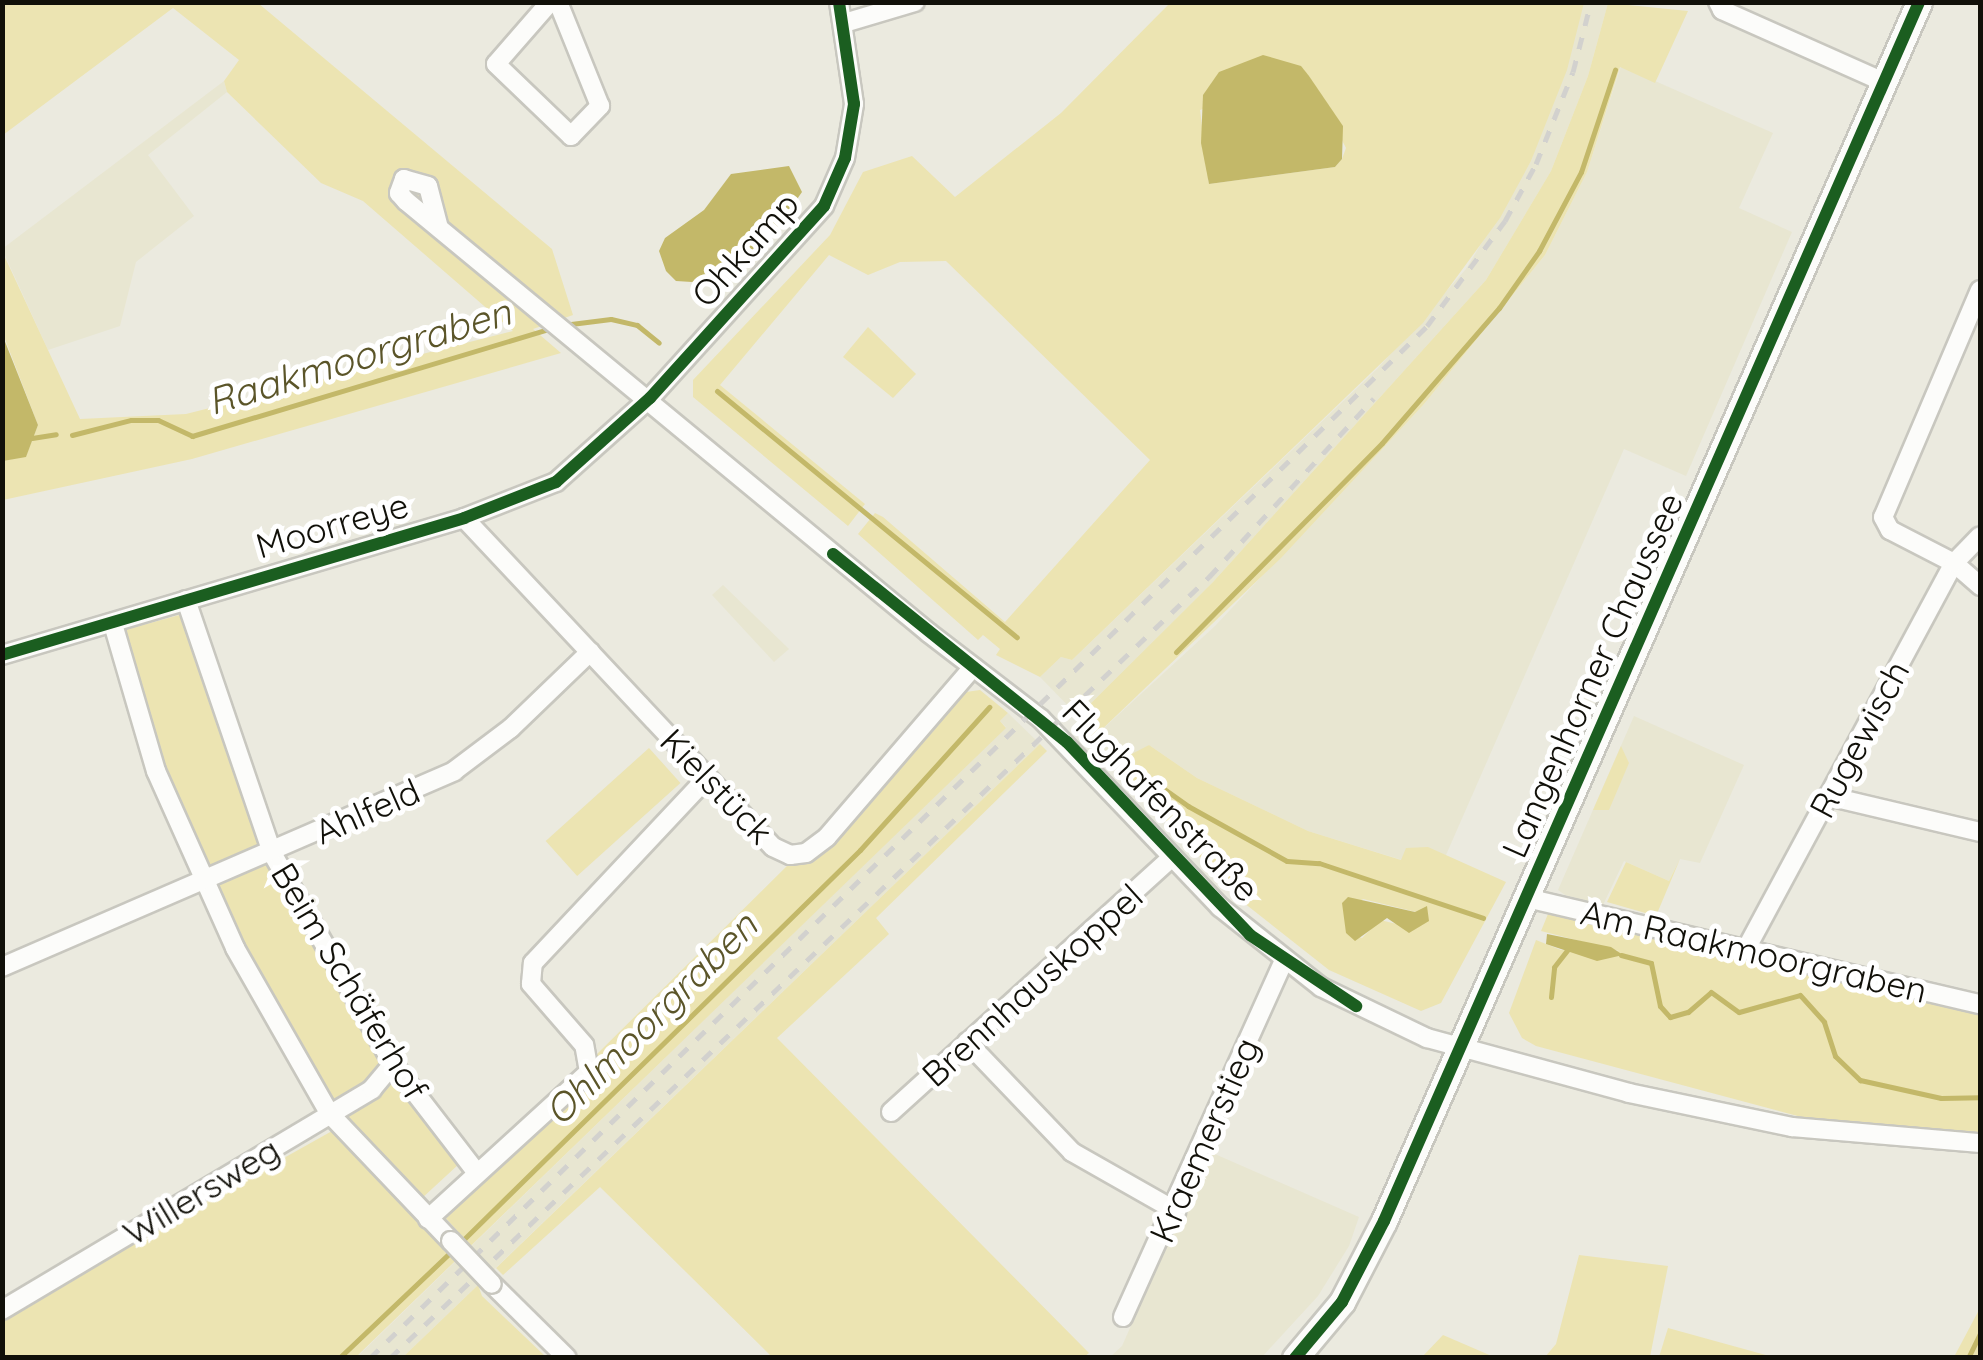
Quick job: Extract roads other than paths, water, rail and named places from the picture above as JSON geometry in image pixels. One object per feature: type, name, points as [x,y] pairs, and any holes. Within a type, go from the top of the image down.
[{"type":"main road","name":"Langenhorner Chaussee","points":[[1295,1358],[1342,1302],[1369,1255],[1919,2]]},
{"type":"street","points":[[550,2],[496,64],[571,136],[600,106],[558,2]]},
{"type":"street","name":"Ohkamp","points":[[650,398],[809,227],[834,187],[854,104],[839,2]]},
{"type":"street","points":[[844,23],[915,2]]},
{"type":"street","points":[[1718,2],[1722,10],[1884,82]]},
{"type":"street","name":"Flughafenstraße","points":[[440,228],[1067,742],[1172,858],[1283,962],[1356,1006],[1459,1049],[1757,1121],[1903,1142],[1980,1144]]},
{"type":"street","points":[[1980,290],[1883,510],[1884,522],[1954,563],[1980,586]]},
{"type":"street","name":"Moorreye","points":[[2,655],[464,518],[556,482],[650,398]]},
{"type":"street","name":"Kielstück","points":[[464,518],[773,847],[790,855],[806,853],[973,667]]},
{"type":"street","name":"Rugewisch","points":[[1746,948],[1954,563],[1980,536]]},
{"type":"street","name":"Beim Schäferhof","points":[[186,600],[272,853],[393,1064],[477,1174]]},
{"type":"street","points":[[114,624],[156,771],[203,880],[329,1113],[567,1358]]},
{"type":"street","name":"Ahlfeld","points":[[2,967],[454,771],[511,728],[590,652]]},
{"type":"street","points":[[428,1219],[588,1072],[584,1045],[531,984],[533,964],[707,778]]},
{"type":"street","points":[[1828,796],[1980,832]]},
{"type":"street","name":"Brennhauskoppel","points":[[891,1112],[1172,858]]},
{"type":"street","name":"Am Raakmoorgraben","points":[[1527,898],[1980,1004]]},
{"type":"street","name":"Kraemerstieg","points":[[1123,1316],[1176,1211],[1283,962]]},
{"type":"street","points":[[967,1042],[1072,1152],[1176,1211]]},
{"type":"street","name":"Willersweg","points":[[2,1310],[372,1088],[393,1064]]},
{"type":"waterway","points":[[1176,652],[1382,443],[1499,308],[1539,251],[1581,172],[1615,70]]},
{"type":"waterway","name":"Raakmoorgraben","points":[[563,325],[611,319],[637,325],[659,343]]},
{"type":"waterway","name":"Raakmoorgraben","points":[[72,435],[131,420],[158,420],[192,436],[553,328]]},
{"type":"waterway","name":"Raakmoorgraben","points":[[717,391],[1017,637]]},
{"type":"waterway","name":"Raakmoorgraben","points":[[32,438],[56,434]]},
{"type":"waterway","name":"Ohlmoorgraben","points":[[461,1242],[860,850],[989,707]]},
{"type":"waterway","name":"Raakmoorgraben","points":[[1136,769],[1188,806],[1287,861],[1319,863],[1483,918]]},
{"type":"waterway","points":[[1551,997],[1554,967],[1568,949]]},
{"type":"waterway","name":"Raakmoorgraben","points":[[1621,955],[1651,963],[1660,1006],[1670,1017],[1688,1012],[1711,992],[1739,1012],[1800,995],[1824,1022],[1835,1056],[1860,1080],[1941,1098],[1980,1097]]},
{"type":"waterway","name":"Ohlmoorgraben","points":[[339,1358],[453,1250]]},
{"type":"waterway","points":[[1968,1358],[1980,1333]]},
{"type":"railway","points":[[370,1358],[1427,326],[1505,221],[1536,164],[1573,72],[1591,2]]},
{"type":"railway","points":[[390,1358],[1209,577],[1374,398]]}]
